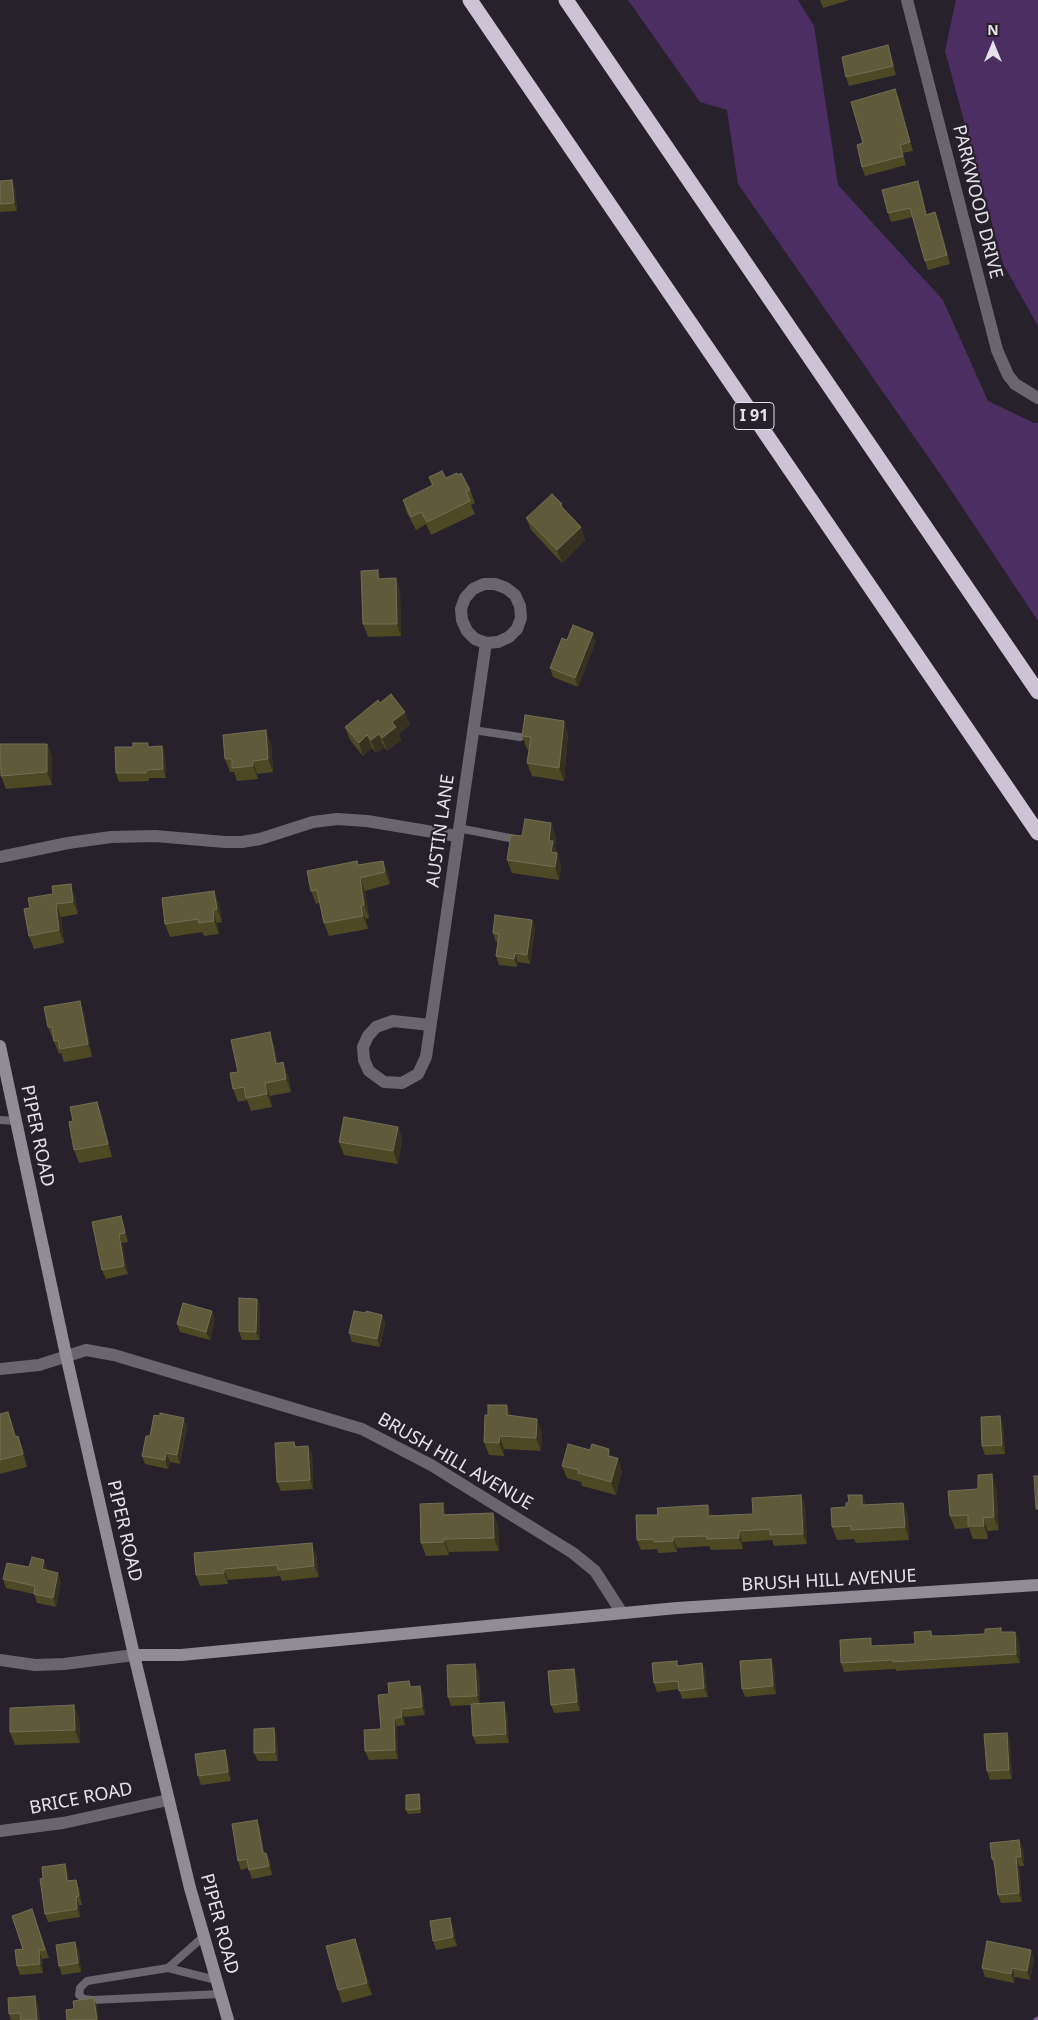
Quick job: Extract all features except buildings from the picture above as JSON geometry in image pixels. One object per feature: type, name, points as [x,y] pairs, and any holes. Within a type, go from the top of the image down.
[{"type":"highway","name":"I 91","points":[[470,0],[1038,833]]},
{"type":"highway","points":[[566,0],[1038,692]]},
{"type":"street","name":"PARKWOOD DRIVE","points":[[907,0],[997,350],[1008,375],[1015,384],[1025,392],[1038,398]]},
{"type":"street","points":[[484,584],[495,584],[506,588],[515,595],[520,606],[521,618],[516,629],[509,637],[498,642],[486,643],[475,639],[467,631],[462,620],[461,609],[465,598],[473,589],[484,584]]},
{"type":"street","name":"AUSTIN LANE","points":[[430,1025],[393,1021],[376,1027],[368,1036],[363,1048],[364,1060],[369,1071],[378,1079],[390,1084],[402,1083],[413,1078],[424,1063],[430,1025],[486,643]]},
{"type":"street","points":[[0,857],[68,843],[111,837],[155,836],[242,842],[260,839],[313,822],[337,819],[458,832]]},
{"type":"street","name":"PIPER ROAD","points":[[0,1046],[66,1355],[134,1655],[168,1800],[228,2020]]},
{"type":"street","name":"BRUSH HILL AVENUE","points":[[0,1369],[39,1364],[86,1350],[114,1355],[362,1430],[431,1465],[573,1552],[595,1571],[622,1613]]},
{"type":"street","name":"BRUSH HILL AVENUE","points":[[134,1655],[181,1655],[716,1605],[1038,1585]]},
{"type":"street","points":[[0,1660],[35,1665],[134,1655]]},
{"type":"street","name":"BRICE ROAD","points":[[0,1830],[63,1823],[168,1800]]},
{"type":"lane","points":[[473,730],[520,737]]},
{"type":"lane","points":[[458,832],[520,840]]},
{"type":"lane","points":[[0,1120],[16,1121]]},
{"type":"lane","points":[[168,1968],[204,1936]]},
{"type":"lane","points":[[216,1980],[168,1968],[87,1981],[80,1988],[79,1995],[84,2000],[93,2000],[220,1994]]},
{"type":"shaded area","points":[[628,0],[798,0],[814,26],[838,185],[943,300],[988,401],[1034,423],[1038,423],[1038,621],[945,481],[738,184],[727,110],[700,102]]},
{"type":"shaded area","points":[[956,0],[1038,0],[1038,326],[1003,264],[945,51]]}]
